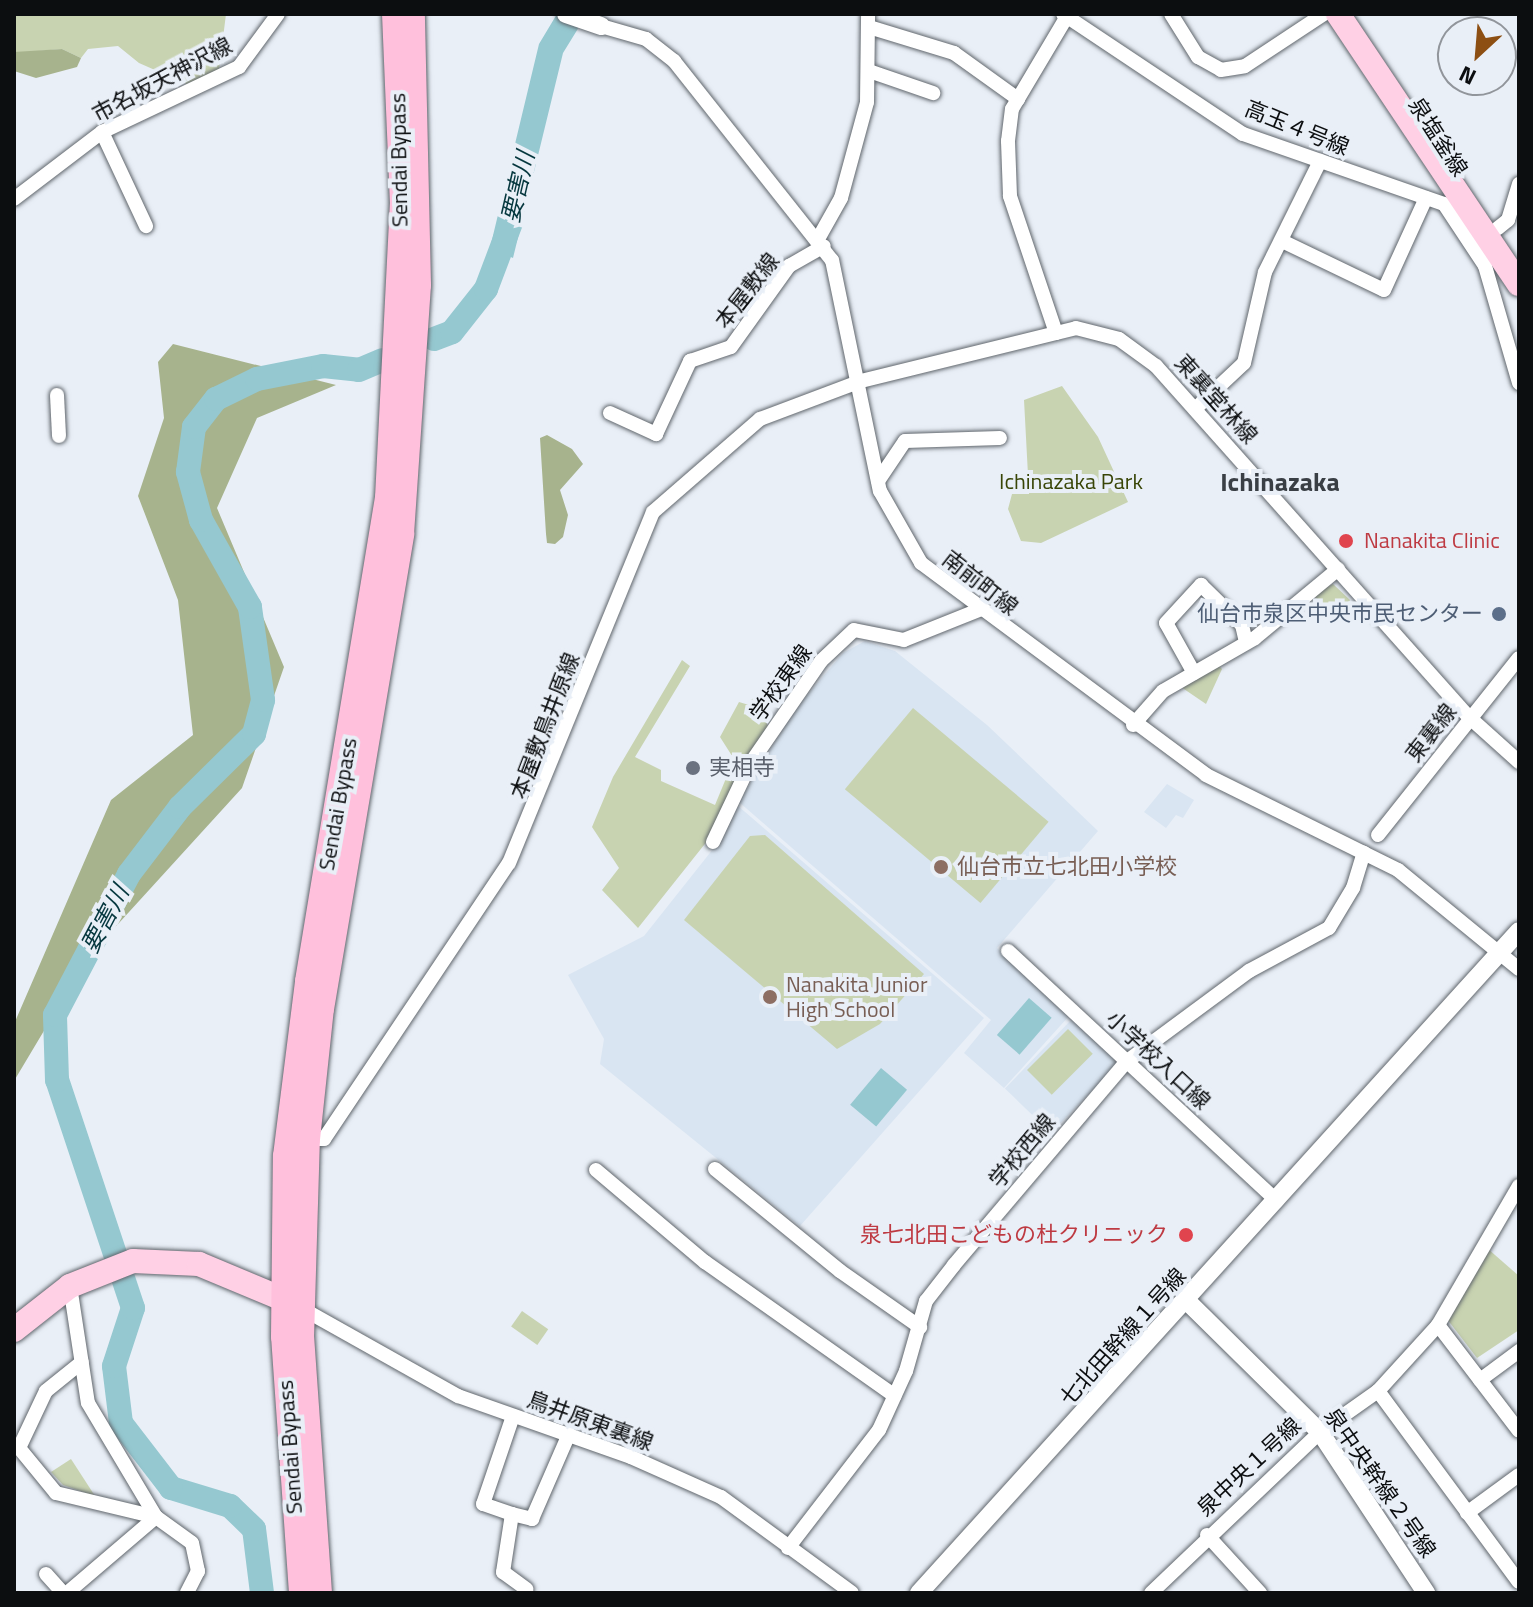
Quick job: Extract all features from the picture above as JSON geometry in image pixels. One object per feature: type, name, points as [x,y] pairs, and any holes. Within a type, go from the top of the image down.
[{"type":"highway","name":"Sendai Bypass","points":[[301,1593],[288,1460],[292,1302],[290,1103],[387,498],[402,204],[394,14]]},
{"type":"highway","name":"Sendai Bypass","points":[[320,1593],[292,1302],[322,1009],[403,520],[420,270],[413,14]]},
{"type":"main road","points":[[1338,14],[1519,284]]},
{"type":"main road","name":"泉塩釜線","points":[[1358,14],[1486,237],[1519,260]]},
{"type":"main road","points":[[14,1330],[70,1286],[97,1272],[133,1261],[199,1264],[292,1302]]},
{"type":"street","name":"市名坂天神沢線","points":[[14,199],[102,132],[239,67],[278,14]]},
{"type":"street","points":[[566,14],[601,26]]},
{"type":"street","points":[[1171,14],[1198,57],[1221,70],[1245,66],[1324,14]]},
{"type":"street","points":[[1056,333],[1010,196],[1008,141],[1018,99],[1064,16]]},
{"type":"street","name":"高玉４号線","points":[[1064,16],[1243,134],[1444,204],[1486,237],[1485,266],[1519,383]]},
{"type":"street","points":[[821,243],[841,198],[854,154],[869,71],[869,20],[954,53],[1018,99]]},
{"type":"street","name":"南前町線","points":[[601,26],[646,39],[674,61],[821,243],[843,296],[878,481],[892,519],[921,563],[1133,725],[1206,775],[1398,870],[1519,969]]},
{"type":"street","points":[[869,71],[933,93]]},
{"type":"street","points":[[102,132],[146,226]]},
{"type":"street","points":[[1195,409],[1244,363],[1265,272],[1320,161]]},
{"type":"street","points":[[1486,237],[1508,220],[1519,184]]},
{"type":"street","points":[[1282,241],[1384,290],[1426,198]]},
{"type":"street","name":"本屋敷線","points":[[610,413],[656,434],[690,361],[731,347],[789,266],[821,243]]},
{"type":"street","name":"東裏堂林線","points":[[861,381],[1056,333],[1095,329],[1119,339],[1156,366],[1470,718],[1519,762]]},
{"type":"street","name":"本屋敷鳥井原線","points":[[308,1139],[324,1139],[509,863],[653,512],[760,419],[861,381]]},
{"type":"street","points":[[57,395],[59,436]]},
{"type":"street","points":[[878,481],[905,441],[1000,438]]},
{"type":"street","points":[[1133,725],[1163,691],[1246,643],[1338,569]]},
{"type":"street","points":[[1194,673],[1166,623],[1201,585],[1242,625],[1246,643]]},
{"type":"street","name":"学校東線","points":[[713,842],[750,764],[821,661],[854,630],[904,640],[979,610]]},
{"type":"street","name":"東裏線","points":[[1378,835],[1519,658]]},
{"type":"street","name":"学校西線","points":[[788,1548],[857,1463],[895,1396],[926,1301],[954,1265],[1126,1062],[1249,971],[1329,928],[1353,888],[1364,853]]},
{"type":"street","name":"七北田幹線１号線","points":[[919,1593],[1188,1302],[1519,931]]},
{"type":"street","name":"小学校入口線","points":[[1008,951],[1277,1201]]},
{"type":"street","points":[[715,1169],[840,1271],[920,1327]]},
{"type":"street","points":[[596,1170],[705,1262],[895,1396]]},
{"type":"street","name":"泉中央１号線","points":[[1151,1593],[1207,1535],[1320,1432],[1378,1391],[1438,1325],[1519,1186]]},
{"type":"street","points":[[70,1286],[88,1403],[156,1517]]},
{"type":"street","name":"鳥井原東裏線","points":[[292,1302],[426,1381],[513,1416],[569,1434],[721,1497],[852,1593]]},
{"type":"street","name":"泉中央幹線２号線","points":[[1188,1302],[1320,1432],[1426,1593]]},
{"type":"street","points":[[1438,1325],[1519,1431]]},
{"type":"street","points":[[1480,1380],[1519,1351]]},
{"type":"street","points":[[82,1362],[46,1391],[19,1448],[56,1493],[156,1517],[192,1543],[198,1571],[193,1591]]},
{"type":"street","points":[[1378,1391],[1519,1582]]},
{"type":"street","points":[[513,1416],[483,1504],[512,1514],[532,1519],[569,1434]]},
{"type":"street","points":[[1467,1513],[1519,1475]]},
{"type":"street","points":[[512,1514],[503,1572],[526,1589]]},
{"type":"street","points":[[46,1574],[65,1593],[156,1517]]},
{"type":"street","points":[[1207,1535],[1260,1593]]},
{"type":"shaded area","name":"仙台市立七北田小学校","points":[[865,641],[895,651],[987,725],[1098,831],[997,948],[1070,1015],[1004,1088],[964,1053],[991,1020],[739,802],[792,713],[843,653]]},
{"type":"shaded area","points":[[1167,784],[1194,800],[1183,818],[1176,815],[1166,828],[1144,812]]},
{"type":"shaded area","name":"Nanakita Junior High School","points":[[737,805],[984,1018],[800,1226],[600,1064],[604,1039],[568,975],[644,936],[717,844]]},
{"type":"shaded area","points":[[1073,1018],[1119,1062],[1051,1133],[1005,1088]]},
{"type":"green space","points":[[14,14],[226,14],[219,70],[189,85],[139,63],[118,46],[88,49],[81,58],[62,49],[16,53]]},
{"type":"green space","points":[[62,49],[81,58],[77,67],[36,78],[14,71],[14,52]]},
{"type":"green space","points":[[173,344],[336,385],[257,418],[217,508],[284,667],[242,788],[88,957],[14,1081],[14,1024],[111,800],[193,735],[178,600],[138,496],[164,418],[158,362]]},
{"type":"green space","name":"Ichinazaka Park","points":[[1062,386],[1098,437],[1128,502],[1041,543],[1021,541],[1008,509],[1012,494],[1029,494],[1024,400]]},
{"type":"green space","points":[[547,435],[572,449],[583,464],[560,490],[568,515],[563,537],[555,544],[547,543],[546,534],[540,438]]},
{"type":"green space","points":[[1333,584],[1350,600],[1339,620],[1313,595]]},
{"type":"green space","points":[[682,660],[690,666],[635,757],[661,770],[661,781],[715,805],[734,759],[720,737],[739,702],[749,705],[753,697],[769,728],[708,840],[638,928],[602,890],[619,868],[592,827],[613,777]]},
{"type":"green space","points":[[1216,663],[1222,669],[1206,704],[1181,687]]},
{"type":"green space","points":[[913,708],[1049,822],[980,903],[845,789]]},
{"type":"green space","points":[[765,835],[924,974],[880,1024],[837,1049],[684,920],[750,836]]},
{"type":"green space","points":[[1068,1029],[1093,1054],[1052,1095],[1027,1070]]},
{"type":"green space","points":[[1487,1248],[1519,1276],[1519,1330],[1477,1358],[1447,1319]]},
{"type":"green space","points":[[522,1311],[548,1329],[537,1345],[511,1327]]},
{"type":"green space","points":[[71,1459],[95,1496],[63,1485],[51,1472]]},
{"type":"water","points":[[557,14],[587,14],[563,53],[513,258],[490,248],[539,44]]},
{"type":"water","points":[[1029,998],[1052,1018],[1019,1055],[997,1035]]},
{"type":"water","points":[[881,1068],[907,1090],[876,1127],[850,1105]]},
{"type":"waterway","name":"要害川","points":[[434,339],[452,332],[486,289],[511,223]]},
{"type":"waterway","name":"要害川","points":[[262,1593],[254,1529],[230,1506],[171,1488],[121,1423],[114,1366],[133,1308],[57,1080],[55,1015],[129,874],[180,807],[254,734],[263,700],[250,607],[201,520],[188,472],[194,427],[216,399],[257,379],[323,366],[359,370],[382,360]]},
{"type":"place","name":"Nanakita Clinic","points":[[1346,541]]},
{"type":"place","name":"仙台市泉区中央市民センター","points":[[1499,614]]},
{"type":"place","name":"実相寺","points":[[693,768]]},
{"type":"place","name":"仙台市立七北田小学校","points":[[941,867]]},
{"type":"place","name":"Nanakita Junior High School","points":[[770,997]]},
{"type":"place","name":"泉七北田こどもの杜クリニック","points":[[1186,1235]]},
{"type":"district","name":"Ichinazaka","points":[[1280,482]]}]
